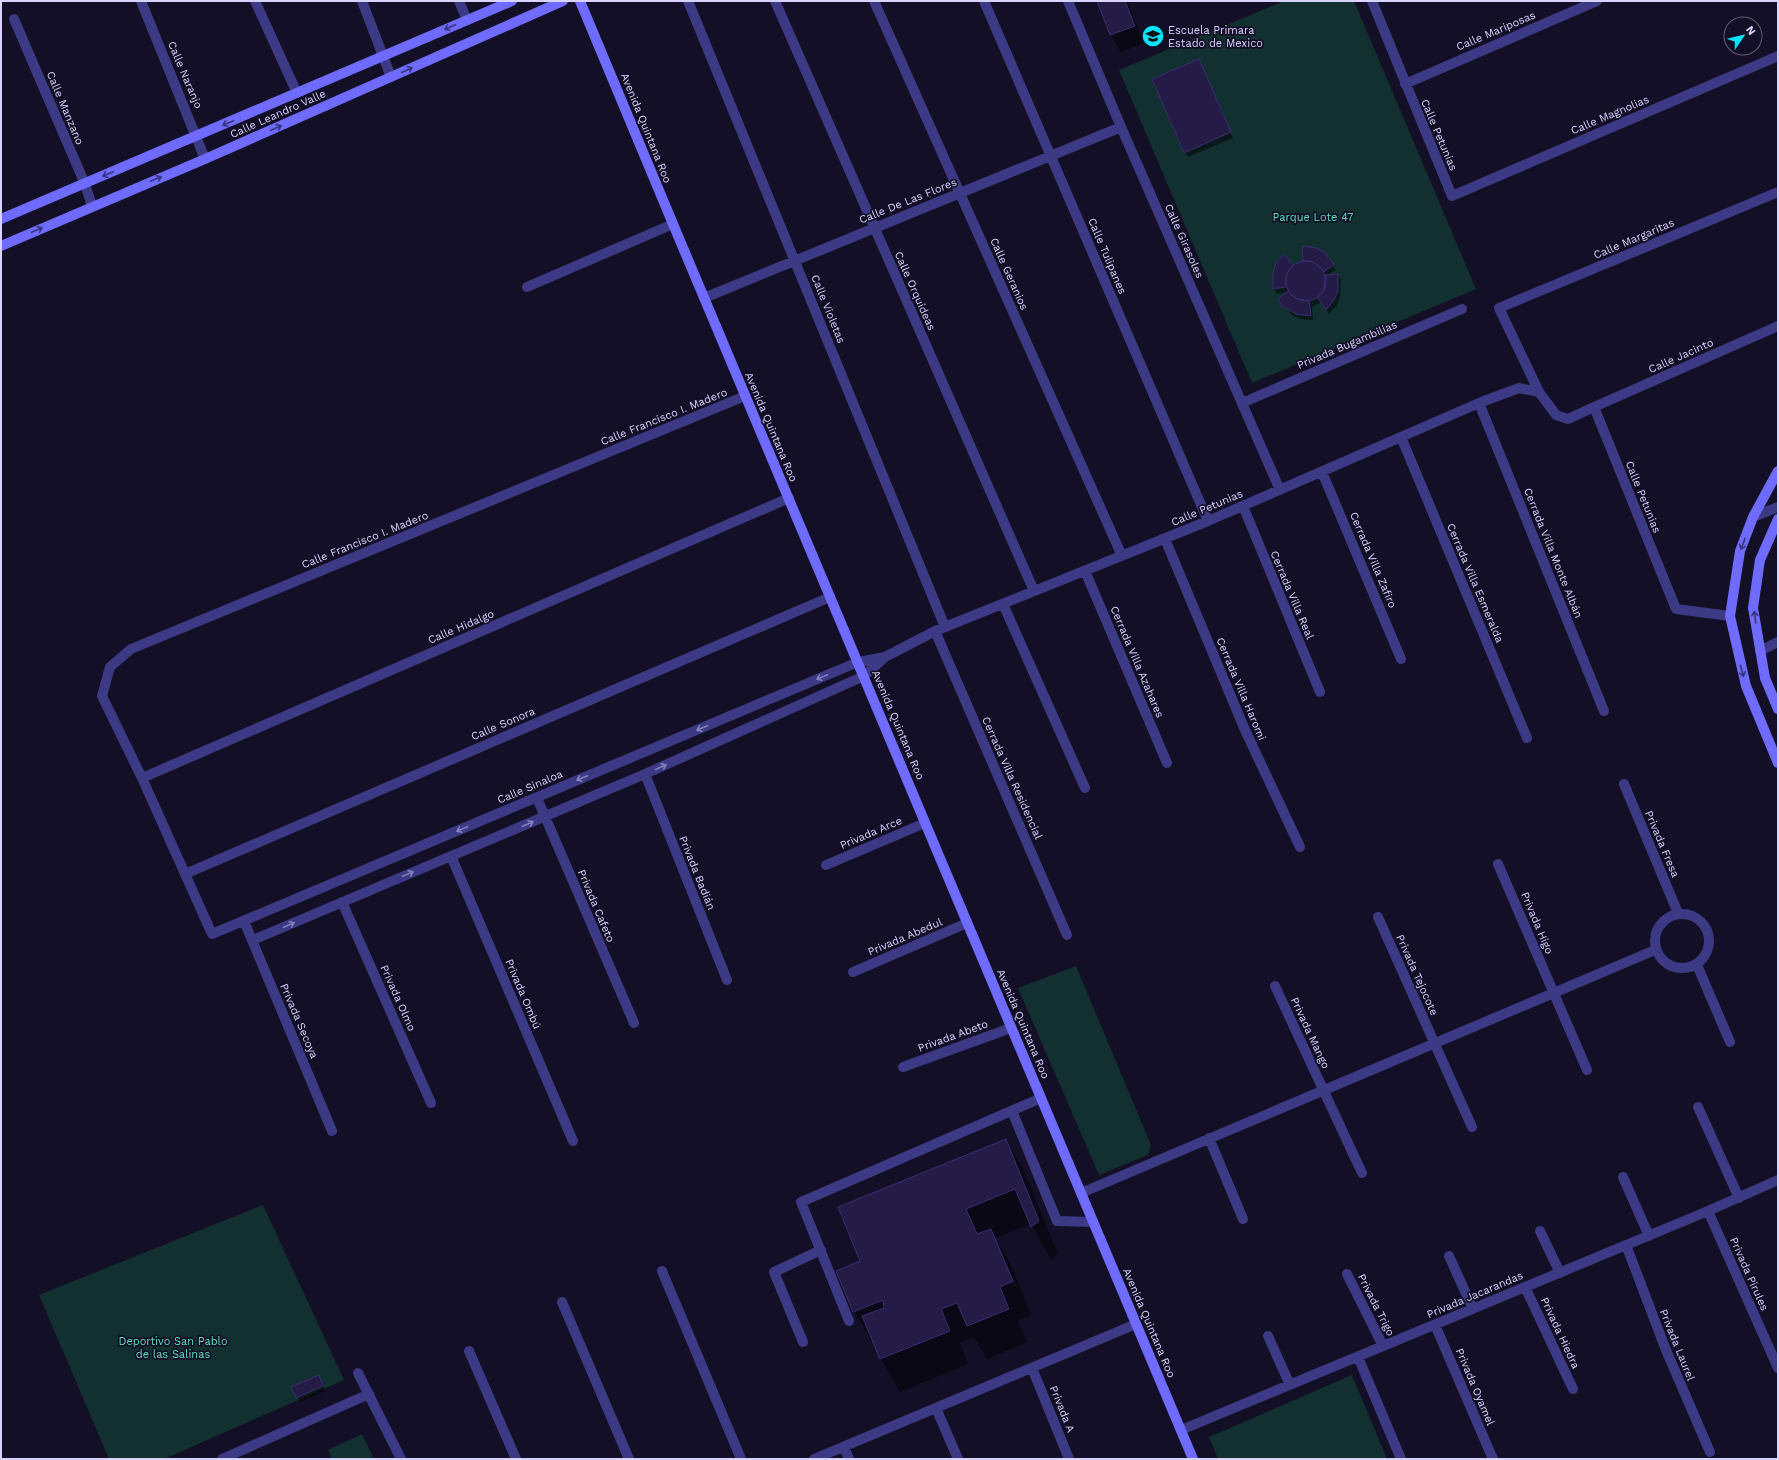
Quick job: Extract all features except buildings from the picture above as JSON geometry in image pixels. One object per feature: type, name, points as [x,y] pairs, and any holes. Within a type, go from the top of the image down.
[{"type":"main road","name":"Calle Leandro Valle","points":[[1,219],[512,1]]},
{"type":"main road","name":"Calle Leandro Valle","points":[[1,246],[205,159],[563,1]]},
{"type":"main road","name":"Avenida Quintana Roo","points":[[580,1],[1193,1459]]},
{"type":"main road","points":[[1778,471],[1753,517],[1740,551],[1730,616],[1746,686],[1778,763]]},
{"type":"main road","points":[[1778,519],[1760,560],[1753,608],[1765,678],[1778,709]]},
{"type":"street","name":"Calle Naranjo","points":[[141,1],[197,136],[205,159]]},
{"type":"street","points":[[255,1],[297,94]]},
{"type":"street","points":[[362,1],[391,77]]},
{"type":"street","points":[[459,1],[467,20]]},
{"type":"street","name":"Calle Violetas","points":[[688,1],[945,627]]},
{"type":"street","name":"Calle Orquídeas","points":[[775,1],[1034,591]]},
{"type":"street","name":"Calle Geranios","points":[[874,1],[1122,556]]},
{"type":"street","name":"Calle Tulipanes","points":[[984,1],[1208,521]]},
{"type":"street","name":"Calle Girasoles","points":[[1068,1],[1121,127],[1280,490]]},
{"type":"street","name":"Calle Petunias","points":[[1372,1],[1452,196]]},
{"type":"street","name":"Calle Mariposas","points":[[1405,84],[1597,1]]},
{"type":"street","name":"Calle Manzano","points":[[14,19],[85,184],[92,206]]},
{"type":"street","name":"Calle Magnolias","points":[[1452,196],[1778,56]]},
{"type":"street","name":"Calle De Las Flores","points":[[704,298],[1121,127]]},
{"type":"street","name":"Calle Margaritas","points":[[1539,392],[1499,308],[1778,192]]},
{"type":"street","points":[[527,287],[673,224]]},
{"type":"street","name":"Privada Bugambilias","points":[[1242,403],[1462,310]]},
{"type":"street","name":"Calle Jacinto","points":[[1594,407],[1778,326]]},
{"type":"street","name":"Calle Petunias","points":[[864,676],[885,657],[934,631],[1165,539],[1479,403],[1519,388],[1539,392]]},
{"type":"street","points":[[1539,392],[1556,415],[1568,419],[1594,407]]},
{"type":"street","name":"Calle Francisco I. Madero","points":[[212,934],[142,778],[102,696],[110,667],[131,648],[745,396]]},
{"type":"street","name":"Cerrada Villa Monte Albán","points":[[1479,403],[1604,711]]},
{"type":"street","name":"Calle Petunias","points":[[1594,407],[1676,609],[1730,616]]},
{"type":"street","name":"Cerrada Villa Esmeralda","points":[[1401,437],[1526,738]]},
{"type":"street","name":"Cerrada Villa Zafiro","points":[[1322,472],[1401,659]]},
{"type":"street","name":"Calle Hidalgo","points":[[142,778],[788,498]]},
{"type":"street","name":"Cerrada Villa Real","points":[[1242,506],[1320,692]]},
{"type":"street","points":[[1753,517],[1778,506]]},
{"type":"street","name":"Cerrada Villa Haromi","points":[[1165,539],[1245,730],[1300,848]]},
{"type":"street","name":"Cerrada Villa Azahares","points":[[1085,571],[1167,763]]},
{"type":"street","name":"Calle Sonora","points":[[185,874],[830,597]]},
{"type":"street","points":[[1003,604],[1085,788]]},
{"type":"street","name":"Cerrada Villa Residencial","points":[[934,631],[1067,936]]},
{"type":"street","points":[[1760,651],[1778,642]]},
{"type":"street","name":"Calle Petunias","points":[[858,662],[885,657]]},
{"type":"street","name":"Calle Sinaloa","points":[[212,934],[244,922],[858,662]]},
{"type":"street","points":[[253,940],[645,774],[864,676]]},
{"type":"street","name":"Privada Badián","points":[[645,774],[727,980]]},
{"type":"street","name":"Privada Fresa","points":[[1624,784],[1678,913]]},
{"type":"street","name":"Privada Cafeto","points":[[537,798],[634,1023]]},
{"type":"street","name":"Privada Arce","points":[[826,865],[925,823]]},
{"type":"street","name":"Privada Ombú","points":[[450,856],[573,1141]]},
{"type":"street","name":"Privada Higo","points":[[1498,864],[1587,1070]]},
{"type":"street","name":"Privada Olmo","points":[[342,902],[431,1102]]},
{"type":"street","points":[[1678,913],[1696,917],[1708,932],[1708,950],[1697,965],[1685,969],[1672,967],[1662,961],[1655,950],[1655,934],[1660,924],[1663,920],[1678,913]]},
{"type":"street","name":"Privada Tejocote","points":[[1378,917],[1472,1127]]},
{"type":"street","name":"Privada Secoya","points":[[244,922],[253,940],[332,1131]]},
{"type":"street","name":"Privada Abedul","points":[[853,972],[967,923]]},
{"type":"street","points":[[1081,1193],[1655,950]]},
{"type":"street","points":[[1697,965],[1730,1042]]},
{"type":"street","name":"Privada Mango","points":[[1275,986],[1362,1173]]},
{"type":"street","name":"Privada Abeto","points":[[903,1067],[1011,1028]]},
{"type":"street","points":[[849,1321],[801,1202],[1041,1098]]},
{"type":"street","points":[[1698,1107],[1739,1198]]},
{"type":"street","points":[[1012,1111],[1057,1221],[1093,1222]]},
{"type":"street","points":[[1209,1138],[1243,1219]]},
{"type":"street","points":[[1623,1177],[1649,1236]]},
{"type":"street","name":"Privada Jacarandas","points":[[1181,1430],[1649,1236],[1778,1180]]},
{"type":"street","name":"Privada Pirules","points":[[1708,1211],[1778,1368]]},
{"type":"street","points":[[1540,1231],[1560,1273]]},
{"type":"street","name":"Privada Laurel","points":[[1626,1245],[1666,1350],[1710,1452]]},
{"type":"street","points":[[803,1342],[774,1272],[821,1250]]},
{"type":"street","points":[[1449,1256],[1473,1309]]},
{"type":"street","points":[[662,1272],[741,1459]]},
{"type":"street","name":"Privada Trigo","points":[[1347,1274],[1383,1346]]},
{"type":"street","name":"Privada Hiedra","points":[[1525,1287],[1573,1388]]},
{"type":"street","points":[[562,1302],[629,1459]]},
{"type":"street","points":[[814,1459],[1136,1324]]},
{"type":"street","name":"Privada Oyamel","points":[[1435,1325],[1493,1459]]},
{"type":"street","points":[[1268,1336],[1290,1385]]},
{"type":"street","points":[[469,1351],[516,1459]]},
{"type":"street","points":[[1358,1357],[1401,1459]]},
{"type":"street","name":"Privada A","points":[[1032,1368],[1069,1459]]},
{"type":"street","points":[[358,1373],[401,1459]]},
{"type":"street","points":[[222,1459],[369,1394]]},
{"type":"street","points":[[936,1408],[958,1459]]},
{"type":"street","points":[[844,1447],[849,1459]]},
{"type":"green space","name":"Parque Lote 47","points":[[1284,1],[1354,1],[1476,289],[1252,383],[1119,70]]},
{"type":"green space","points":[[1076,966],[1151,1145],[1148,1155],[1099,1175],[1018,988]]},
{"type":"green space","name":"Deportivo San Pablo de las Salinas","points":[[263,1205],[344,1380],[164,1459],[109,1459],[39,1295]]},
{"type":"green space","points":[[1352,1375],[1387,1459],[1218,1459],[1209,1437]]},
{"type":"green space","points":[[362,1434],[374,1459],[332,1459],[328,1450]]},
{"type":"place","name":"Escuela Primara Estado de Mexico","points":[[1153,36]]}]
